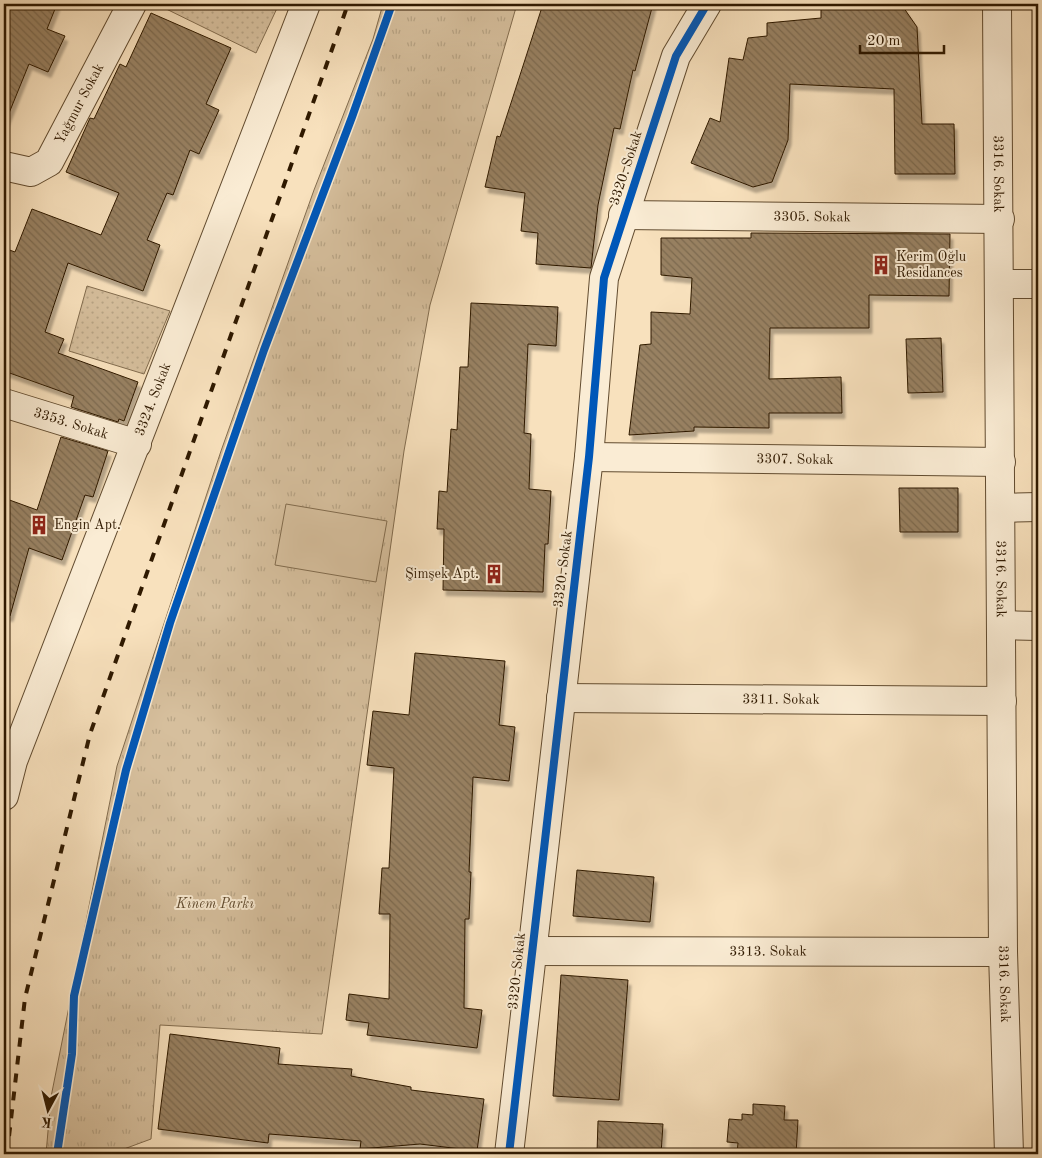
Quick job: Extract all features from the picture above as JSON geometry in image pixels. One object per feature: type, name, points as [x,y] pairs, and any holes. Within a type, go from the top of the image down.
[{"type":"street","name":"Yağmur Sokak","points":[[4,166],[31,172],[49,162],[132,4]]},
{"type":"street","name":"3324. Sokak","points":[[4,796],[9,759],[137,444],[306,4]]},
{"type":"street","name":"3320. Sokak","points":[[509,1154],[590,457],[604,278],[676,56],[707,4]]},
{"type":"street","name":"3316. Sokak","points":[[998,4],[1003,952],[1009,1154]]},
{"type":"street","name":"3305. Sokak","points":[[623,215],[1000,218]]},
{"type":"street","points":[[1000,284],[1038,284]]},
{"type":"street","name":"3353. Sokak","points":[[4,403],[137,444]]},
{"type":"street","name":"3307. Sokak","points":[[590,457],[1001,462]]},
{"type":"street","points":[[1001,508],[1038,507]]},
{"type":"street","points":[[1002,625],[1038,626]]},
{"type":"street","name":"3311. Sokak","points":[[561,698],[1002,701]]},
{"type":"street","name":"3313. Sokak","points":[[532,951],[1003,952]]},
{"type":"green space","points":[[156,4],[279,4],[256,53]]},
{"type":"green space","name":"Kinem Parkı","points":[[383,4],[517,4],[430,305],[404,451],[322,1034],[160,1025],[151,1139],[124,1149],[123,1154],[46,1154],[51,1097],[117,766],[221,451],[314,190],[373,39]]},
{"type":"green space","points":[[87,286],[170,311],[144,374],[69,351]]},
{"type":"green space","points":[[286,504],[387,521],[376,582],[275,565]]},
{"type":"building","points":[[8,4],[57,4],[47,29],[65,36],[48,72],[29,64],[5,123],[4,17]]},
{"type":"building","points":[[543,4],[653,4],[635,71],[633,70],[620,129],[614,128],[598,205],[591,268],[536,264],[538,233],[521,231],[525,193],[485,187],[497,136],[500,137]]},
{"type":"building","points":[[821,4],[901,4],[917,27],[922,124],[954,124],[955,174],[895,174],[894,89],[790,84],[788,140],[772,182],[753,187],[691,163],[710,118],[720,122],[729,58],[743,60],[748,38],[767,36],[767,23],[821,18]]},
{"type":"building","points":[[151,13],[231,48],[206,104],[219,110],[199,154],[190,150],[173,195],[167,193],[147,240],[160,245],[143,291],[68,263],[45,332],[64,339],[58,353],[138,382],[124,421],[119,419],[118,422],[71,407],[74,396],[4,371],[4,248],[15,252],[32,209],[101,235],[119,193],[66,172],[90,118],[94,119],[120,64],[126,67]]},
{"type":"building","points":[[751,233],[950,234],[949,296],[869,295],[869,328],[770,328],[769,379],[841,377],[842,413],[769,413],[769,428],[694,427],[694,431],[629,435],[640,345],[651,344],[651,312],[690,314],[692,278],[661,275],[661,238],[751,238]]},
{"type":"building","points":[[471,303],[558,307],[556,346],[528,344],[524,433],[531,434],[529,489],[551,491],[548,544],[545,544],[543,592],[443,590],[444,529],[437,529],[439,491],[447,492],[451,429],[457,430],[460,367],[468,367]]},
{"type":"building","points":[[941,338],[943,392],[908,393],[906,339]]},
{"type":"building","points":[[61,437],[108,451],[93,497],[85,495],[62,560],[29,548],[10,616],[4,615],[4,498],[37,510]]},
{"type":"building","points":[[899,488],[958,488],[958,532],[900,532]]},
{"type":"building","points":[[415,653],[505,661],[499,725],[515,727],[509,781],[473,777],[469,919],[465,919],[464,1008],[482,1010],[477,1048],[367,1035],[369,1023],[346,1020],[349,994],[389,999],[390,914],[379,914],[382,868],[389,868],[394,768],[367,765],[373,711],[409,715]]},
{"type":"building","points":[[577,870],[654,877],[650,922],[573,916]]},
{"type":"building","points":[[561,975],[628,980],[619,1100],[553,1096]]},
{"type":"building","points":[[170,1034],[280,1048],[278,1064],[352,1069],[351,1076],[411,1087],[411,1090],[484,1099],[477,1151],[420,1144],[360,1149],[361,1141],[269,1134],[268,1143],[158,1129]]},
{"type":"building","points":[[753,1104],[785,1106],[784,1120],[798,1120],[796,1154],[737,1154],[738,1143],[727,1142],[729,1119],[742,1120],[742,1114],[753,1115]]},
{"type":"building","points":[[598,1121],[663,1124],[661,1154],[597,1153]]},
{"type":"railway","points":[[7,1154],[25,998],[90,734],[348,4]]},
{"type":"cycle path","points":[[57,1154],[72,1054],[74,996],[126,770],[170,623],[264,350],[352,117],[392,4]]},
{"type":"cycle path","points":[[509,1154],[589,457],[604,278],[676,56],[707,4]]},
{"type":"place","name":"Kerim Oğlu Residances","points":[[881,265]]},
{"type":"place","name":"Engin Apt.","points":[[39,525]]},
{"type":"place","name":"Şimşek Apt.","points":[[494,574]]}]
